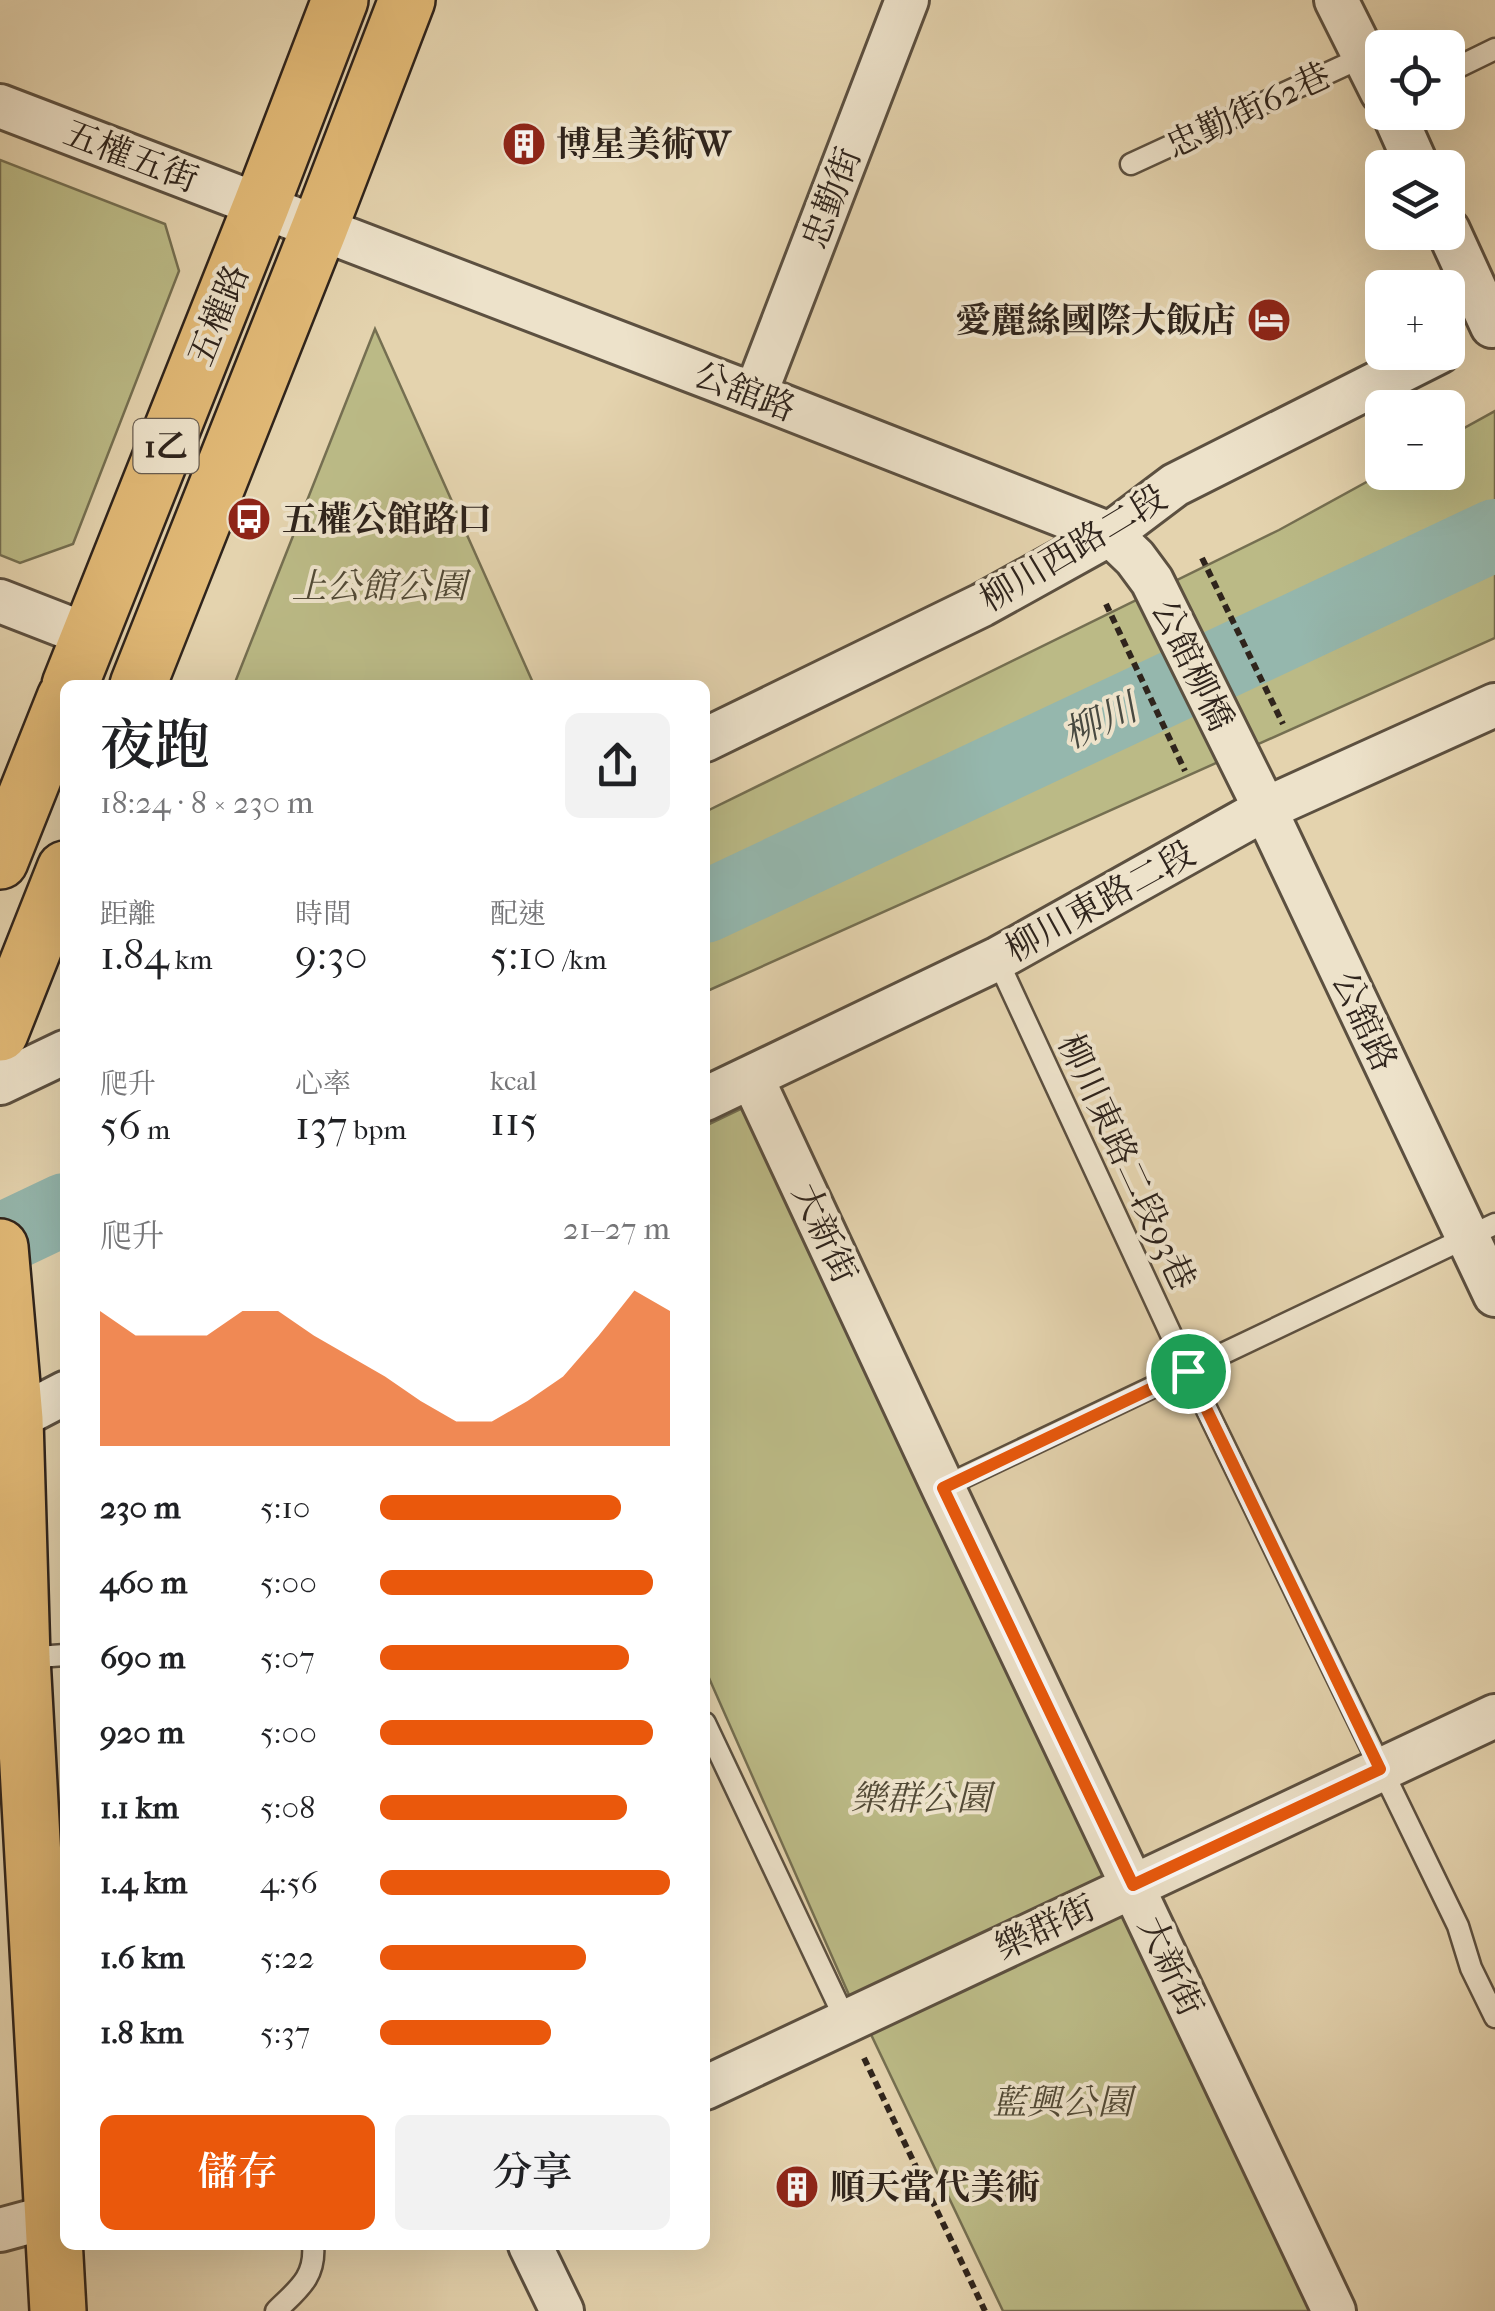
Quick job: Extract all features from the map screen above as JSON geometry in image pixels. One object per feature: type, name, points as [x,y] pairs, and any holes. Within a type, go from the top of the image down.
[{"type":"main road","name":"五權路","points":[[80,660],[340,0]]},
{"type":"main road","name":"五權路","points":[[140,680],[407,0]]},
{"type":"main road","points":[[0,862],[60,711]]},
{"type":"main road","points":[[0,1033],[60,882]]},
{"type":"main road","points":[[0,1248],[7,1330],[8,1423],[43,1657],[43,1917],[58,2215],[58,2311]]},
{"type":"street","name":"忠勤街","points":[[755,395],[908,0]]},
{"type":"street","name":"忠勤街62巷","points":[[1336,0],[1365,56]]},
{"type":"street","name":"五權五街","points":[[0,106],[319,229]]},
{"type":"street","name":"公舘路","points":[[319,229],[1110,534],[1135,558],[1152,582]]},
{"type":"street","points":[[1458,250],[1494,325],[1465,340]]},
{"type":"street","name":"柳川西路二段","points":[[710,738],[982,605],[1110,534],[1175,485],[1404,370]]},
{"type":"street","name":"公館柳橋","points":[[1152,582],[1234,748]]},
{"type":"street","points":[[0,600],[80,660]]},
{"type":"street","name":"柳川東路二段","points":[[710,1097],[997,960],[1265,809],[1495,705]]},
{"type":"street","name":"公舘路","points":[[1234,748],[1481,1230],[1495,1295]]},
{"type":"street","points":[[0,1083],[60,1054]]},
{"type":"street","name":"大新街","points":[[752,1078],[1334,2311]]},
{"type":"street","points":[[8,1423],[60,1395]]},
{"type":"street","name":"樂群街","points":[[710,2086],[1495,1716]]},
{"type":"street","points":[[0,2230],[58,2215]]},
{"type":"street","points":[[532,2250],[562,2311]]},
{"type":"lane","points":[[1465,64],[1495,49]]},
{"type":"lane","name":"忠勤街62巷","points":[[1131,164],[1365,77]]},
{"type":"lane","name":"柳川東路二段93巷","points":[[997,960],[1188,1371],[1458,1926],[1471,1968],[1495,2017]]},
{"type":"lane","points":[[943,1488],[1481,1230]]},
{"type":"lane","points":[[710,1734],[846,2021]]},
{"type":"lane","points":[[276,2311],[308,2278],[313,2250]]},
{"type":"path","points":[[1202,558],[1283,724]]},
{"type":"path","points":[[1106,604],[1185,772]]},
{"type":"path","points":[[846,2021],[984,2311]]},
{"type":"green space","points":[[0,160],[165,224],[179,271],[73,544],[20,563],[0,555]]},
{"type":"green space","name":"上公館公園","points":[[375,329],[532,680],[236,680]]},
{"type":"green space","points":[[1495,411],[1495,638],[710,990],[710,810],[1279,530],[1365,483],[1365,490],[1465,490],[1465,428]]},
{"type":"green space","name":"樂群公園","points":[[755,1102],[1119,1879],[853,2004],[710,1680],[710,1124]]},
{"type":"green space","name":"藍興公園","points":[[1129,1904],[1319,2311],[1003,2311],[866,2024]]},
{"type":"waterway","name":"柳川","points":[[710,905],[1495,535]]},
{"type":"waterway","name":"柳川","points":[[0,1240],[60,1211]]},
{"type":"place","name":"博星美術W","points":[[524,144]]},
{"type":"place","name":"愛麗絲國際大飯店","points":[[1269,320]]},
{"type":"place","name":"五權公館路口","points":[[249,519]]},
{"type":"place","name":"順天當代美術","points":[[797,2187]]},
{"type":"route","points":[[1188,1371],[1380,1769],[1133,1885],[943,1488],[1188,1371]]}]
